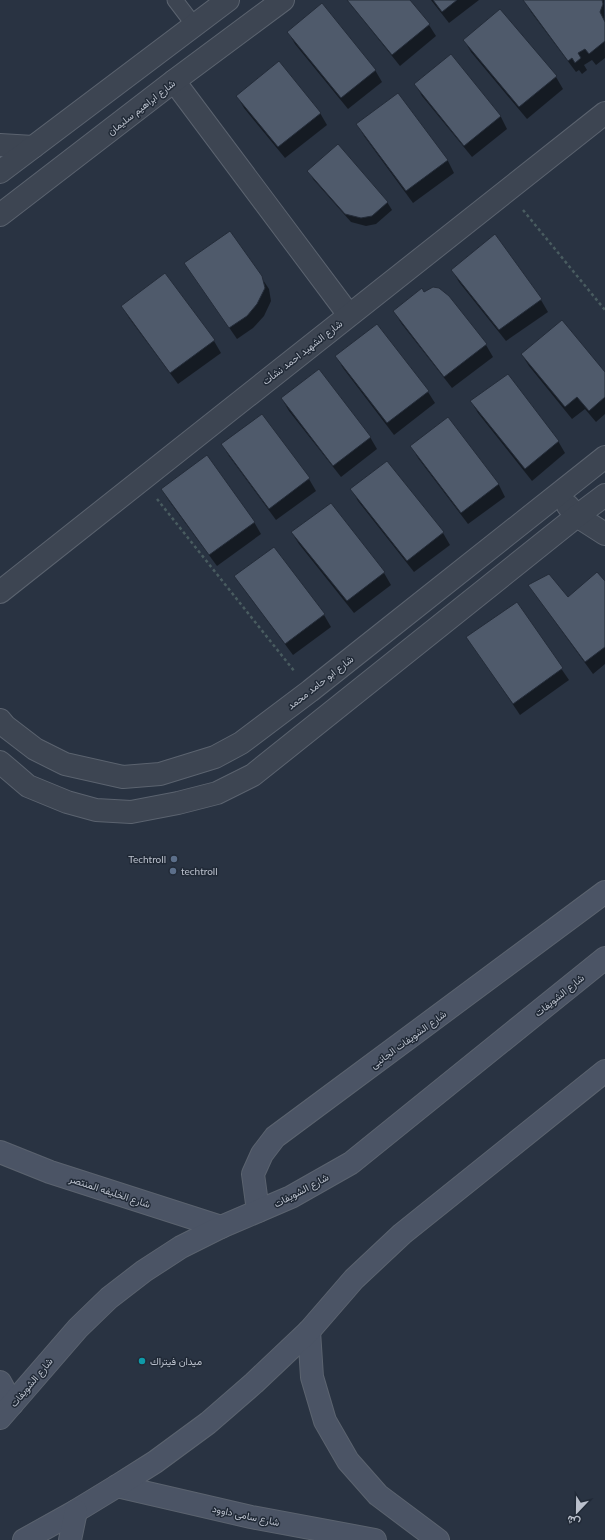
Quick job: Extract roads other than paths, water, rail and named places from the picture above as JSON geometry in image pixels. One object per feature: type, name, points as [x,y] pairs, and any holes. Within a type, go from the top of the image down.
[{"type":"main road","name":"شارع الشويفات الجانبى","points":[[258,1211],[253,1174],[262,1154],[275,1137],[605,892]]},
{"type":"main road","name":"شارع الشويفات","points":[[4,1413],[78,1328],[109,1298],[144,1271],[181,1247],[221,1227],[292,1197],[351,1162],[605,958]]},
{"type":"main road","points":[[24,1540],[76,1511],[155,1462],[208,1423],[254,1383],[309,1331],[354,1279],[402,1234],[605,1071]]},
{"type":"main road","name":"شارع الخليفه المنتصر","points":[[0,1152],[50,1172],[221,1227]]},
{"type":"main road","points":[[309,1331],[312,1377],[325,1421],[348,1461],[378,1495],[438,1540]]},
{"type":"main road","points":[[0,1382],[4,1413]]},
{"type":"main road","name":"شارع سامى داوود","points":[[117,1486],[251,1517],[375,1540]]},
{"type":"main road","points":[[70,1540],[76,1511]]},
{"type":"street","points":[[0,172],[228,0]]},
{"type":"street","name":"شارع ابراهيم سليمان","points":[[0,215],[174,81],[283,0]]},
{"type":"street","points":[[174,81],[349,315]]},
{"type":"street","name":"شارع الشهيد احمد نشأت","points":[[0,592],[605,113]]},
{"type":"street","points":[[0,145],[33,147]]},
{"type":"street","name":"شارع ابو حامد محمد","points":[[0,720],[5,726],[35,749],[65,764],[123,777],[160,774],[216,758],[241,743],[310,691],[605,457]]},
{"type":"street","points":[[557,494],[577,516],[605,534]]},
{"type":"street","points":[[0,762],[28,786],[67,802],[96,810],[130,812],[178,804],[217,793],[253,775],[605,495]]},
{"type":"lane","points":[[175,0],[194,25]]},
{"type":"place","name":"Techtroll","points":[[174,859]]},
{"type":"place","name":"techtroll","points":[[173,871]]},
{"type":"place","name":"ميدان فيتراك","points":[[142,1361]]}]
